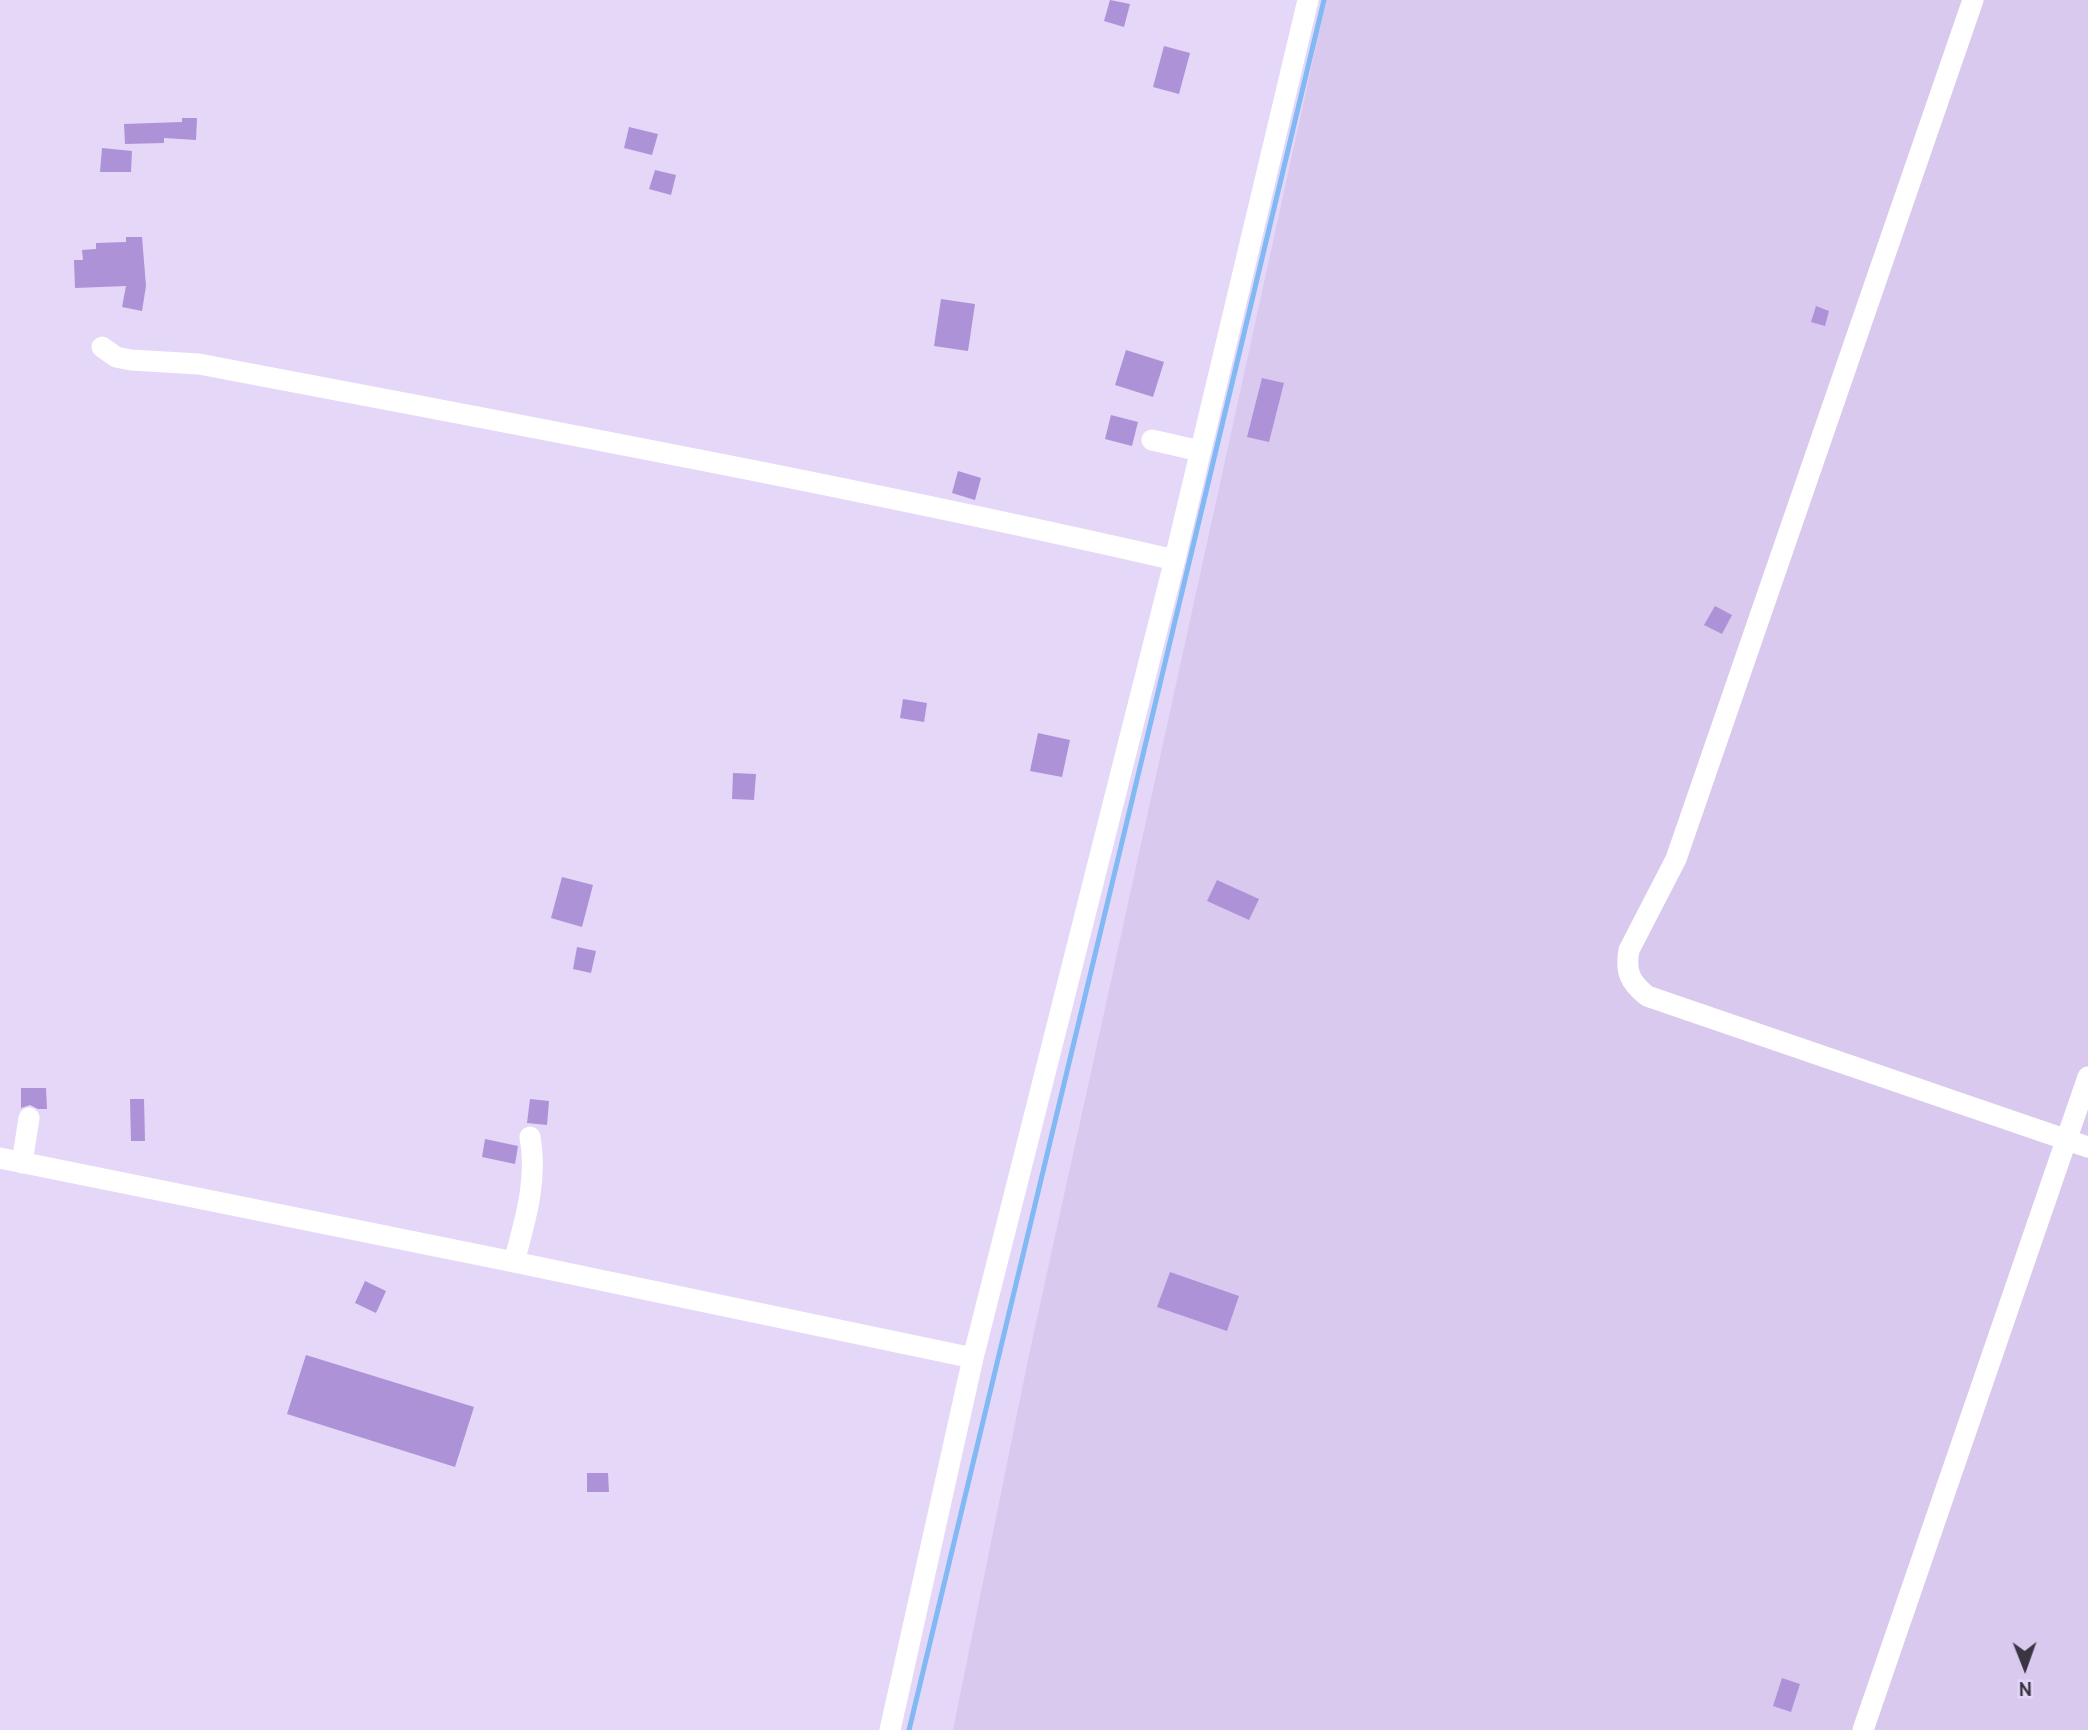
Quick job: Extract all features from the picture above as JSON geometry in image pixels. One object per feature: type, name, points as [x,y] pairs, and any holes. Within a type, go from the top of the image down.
[{"type":"street","points":[[890,1730],[973,1358],[1175,560],[1308,0]]},
{"type":"street","points":[[1973,0],[1676,859],[1629,950],[1628,976],[1647,996],[2088,1147]]},
{"type":"street","points":[[102,347],[116,357],[131,360],[198,364],[280,379],[956,510],[1175,560]]},
{"type":"street","points":[[1152,440],[1200,451]]},
{"type":"street","points":[[1863,1730],[2088,1077]]},
{"type":"street","points":[[22,1163],[29,1118]]},
{"type":"street","points":[[514,1262],[528,1208],[534,1156],[530,1137]]},
{"type":"street","points":[[0,1158],[973,1358]]},
{"type":"shaded area","points":[[1326,0],[2088,0],[2088,1730],[953,1730],[1029,1355]]},
{"type":"building","points":[[1110,0],[1130,4],[1124,27],[1104,21]]},
{"type":"building","points":[[1164,46],[1190,53],[1179,94],[1153,87]]},
{"type":"building","points":[[182,118],[197,118],[196,140],[164,138],[164,143],[125,144],[124,124],[182,122]]},
{"type":"building","points":[[629,127],[658,134],[652,155],[624,148]]},
{"type":"building","points":[[102,148],[132,151],[131,172],[100,172]]},
{"type":"building","points":[[655,170],[676,175],[671,195],[649,189]]},
{"type":"building","points":[[126,237],[142,237],[146,286],[142,311],[122,307],[126,286],[75,288],[74,260],[83,260],[82,250],[96,249],[96,243],[126,242]]},
{"type":"building","points":[[941,299],[975,304],[968,351],[934,346]]},
{"type":"building","points":[[1816,306],[1829,311],[1825,326],[1811,322]]},
{"type":"building","points":[[1126,350],[1164,362],[1153,397],[1115,385]]},
{"type":"building","points":[[1262,378],[1284,383],[1269,442],[1247,437]]},
{"type":"building","points":[[1111,415],[1138,422],[1132,446],[1105,439]]},
{"type":"building","points":[[958,471],[981,478],[975,500],[952,493]]},
{"type":"building","points":[[1715,606],[1732,615],[1722,634],[1704,625]]},
{"type":"building","points":[[903,699],[927,703],[924,722],[900,718]]},
{"type":"building","points":[[1038,733],[1070,740],[1062,777],[1030,771]]},
{"type":"building","points":[[733,773],[756,774],[754,800],[732,799]]},
{"type":"building","points":[[562,877],[593,885],[582,927],[551,918]]},
{"type":"building","points":[[1217,880],[1259,899],[1249,920],[1207,901]]},
{"type":"building","points":[[577,947],[596,951],[591,973],[573,969]]},
{"type":"building","points":[[21,1088],[46,1088],[47,1109],[30,1105],[21,1108]]},
{"type":"building","points":[[130,1099],[144,1099],[145,1141],[131,1141]]},
{"type":"building","points":[[530,1099],[549,1101],[547,1125],[527,1123]]},
{"type":"building","points":[[485,1139],[518,1146],[515,1164],[482,1157]]},
{"type":"building","points":[[1170,1272],[1239,1296],[1227,1331],[1157,1307]]},
{"type":"building","points":[[365,1281],[386,1291],[376,1313],[355,1303]]},
{"type":"building","points":[[306,1355],[474,1407],[455,1467],[287,1414]]},
{"type":"building","points":[[587,1473],[608,1473],[609,1492],[587,1492]]},
{"type":"building","points":[[1782,1678],[1800,1684],[1791,1712],[1773,1706]]},
{"type":"waterway","points":[[909,1730],[1324,0]]}]
